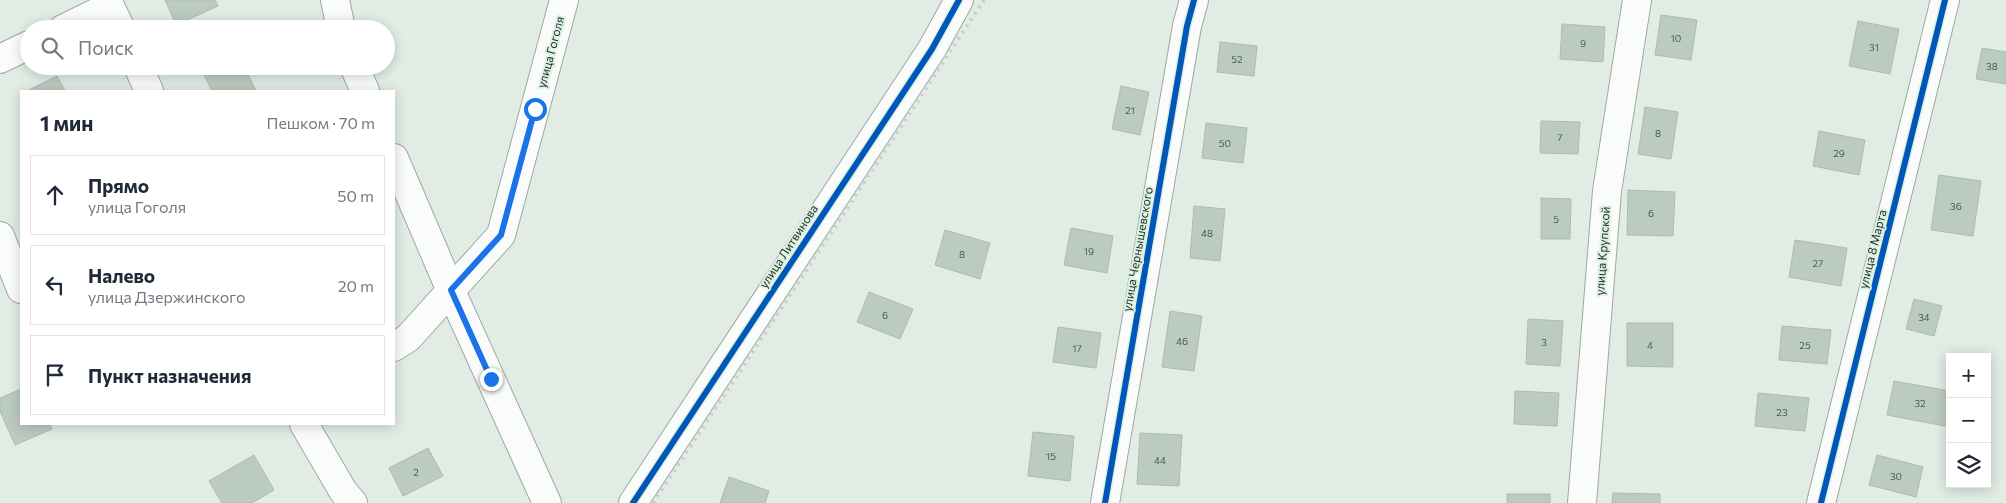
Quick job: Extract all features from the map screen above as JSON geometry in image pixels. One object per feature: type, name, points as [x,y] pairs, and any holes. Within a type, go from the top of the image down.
[{"type":"street","points":[[335,0],[338,20]]},
{"type":"street","name":"улица Гоголя","points":[[395,346],[408,338],[501,235],[564,0]]},
{"type":"street","name":"улица Литвинова","points":[[632,503],[932,49],[959,0]]},
{"type":"street","name":"улица Чернышевского","points":[[1105,503],[1186,36],[1194,0]]},
{"type":"street","name":"улица Крупской","points":[[1582,503],[1606,191],[1637,0]]},
{"type":"street","name":"улица 8 Марта","points":[[1821,503],[1945,0]]},
{"type":"street","points":[[89,20],[113,12]]},
{"type":"street","points":[[0,59],[20,49]]},
{"type":"street","points":[[142,75],[149,90]]},
{"type":"street","points":[[358,75],[365,90]]},
{"type":"street","points":[[395,160],[547,503]]},
{"type":"street","points":[[0,236],[20,286]]},
{"type":"street","points":[[305,425],[343,491],[353,503]]},
{"type":"building","points":[[165,0],[215,0],[218,6],[187,20],[174,20]]},
{"type":"building","points":[[1661,15],[1697,20],[1691,60],[1655,55]]},
{"type":"building","points":[[1858,21],[1899,29],[1890,74],[1849,66]]},
{"type":"building","points":[[1562,24],[1605,27],[1603,62],[1560,59]]},
{"type":"building","points":[[1220,42],[1257,46],[1254,76],[1217,72]]},
{"type":"building","points":[[1982,48],[2006,52],[2006,84],[1976,79]]},
{"type":"building","points":[[204,75],[248,75],[256,90],[212,90]]},
{"type":"building","points":[[57,76],[64,90],[29,90]]},
{"type":"building","points":[[1121,86],[1149,92],[1140,135],[1112,129]]},
{"type":"building","points":[[1645,107],[1678,112],[1671,159],[1638,154]]},
{"type":"building","points":[[1541,121],[1580,122],[1578,154],[1540,153]]},
{"type":"building","points":[[1206,123],[1247,128],[1243,163],[1202,158]]},
{"type":"building","points":[[1819,131],[1865,140],[1859,175],[1813,166]]},
{"type":"building","points":[[1939,175],[1981,181],[1973,236],[1931,230]]},
{"type":"building","points":[[1628,190],[1675,192],[1673,236],[1627,235]]},
{"type":"building","points":[[1541,198],[1571,199],[1570,239],[1541,239]]},
{"type":"building","points":[[1194,206],[1225,209],[1220,261],[1190,258]]},
{"type":"building","points":[[1071,228],[1113,236],[1107,273],[1064,265]]},
{"type":"building","points":[[945,230],[990,243],[980,279],[935,265]]},
{"type":"building","points":[[1795,240],[1847,248],[1841,286],[1789,277]]},
{"type":"building","points":[[869,292],[913,309],[900,339],[857,322]]},
{"type":"building","points":[[1914,299],[1942,306],[1934,336],[1906,329]]},
{"type":"building","points":[[1170,311],[1202,316],[1194,371],[1162,367]]},
{"type":"building","points":[[1528,319],[1563,321],[1560,366],[1526,364]]},
{"type":"building","points":[[1627,323],[1673,323],[1673,367],[1627,366]]},
{"type":"building","points":[[1782,326],[1831,330],[1827,364],[1779,360]]},
{"type":"building","points":[[1058,327],[1101,333],[1096,368],[1053,362]]},
{"type":"building","points":[[1894,381],[1946,390],[1946,426],[1887,415]]},
{"type":"building","points":[[20,389],[20,425],[50,425],[52,429],[15,445],[0,411],[0,398]]},
{"type":"building","points":[[1515,391],[1559,393],[1557,426],[1514,424]]},
{"type":"building","points":[[1758,393],[1809,398],[1805,431],[1755,426]]},
{"type":"building","points":[[1033,432],[1074,436],[1070,481],[1028,476]]},
{"type":"building","points":[[1140,433],[1182,435],[1179,486],[1137,484]]},
{"type":"building","points":[[428,448],[443,476],[403,496],[389,468]]},
{"type":"building","points":[[254,455],[274,490],[252,503],[222,503],[209,481]]},
{"type":"building","points":[[1877,455],[1923,467],[1916,497],[1869,485]]},
{"type":"building","points":[[729,477],[769,491],[765,503],[720,503]]},
{"type":"building","points":[[1613,493],[1660,494],[1660,503],[1612,503]]},
{"type":"building","points":[[1507,494],[1550,494],[1550,503],[1507,503]]},
{"type":"railway","points":[[653,503],[984,0]]},
{"type":"cycle path","points":[[633,503],[932,49],[959,0]]},
{"type":"cycle path","points":[[1105,503],[1187,26],[1194,0]]},
{"type":"cycle path","points":[[1821,503],[1945,0]]},
{"type":"route","points":[[491,379],[451,290],[501,235],[535,109]]}]
